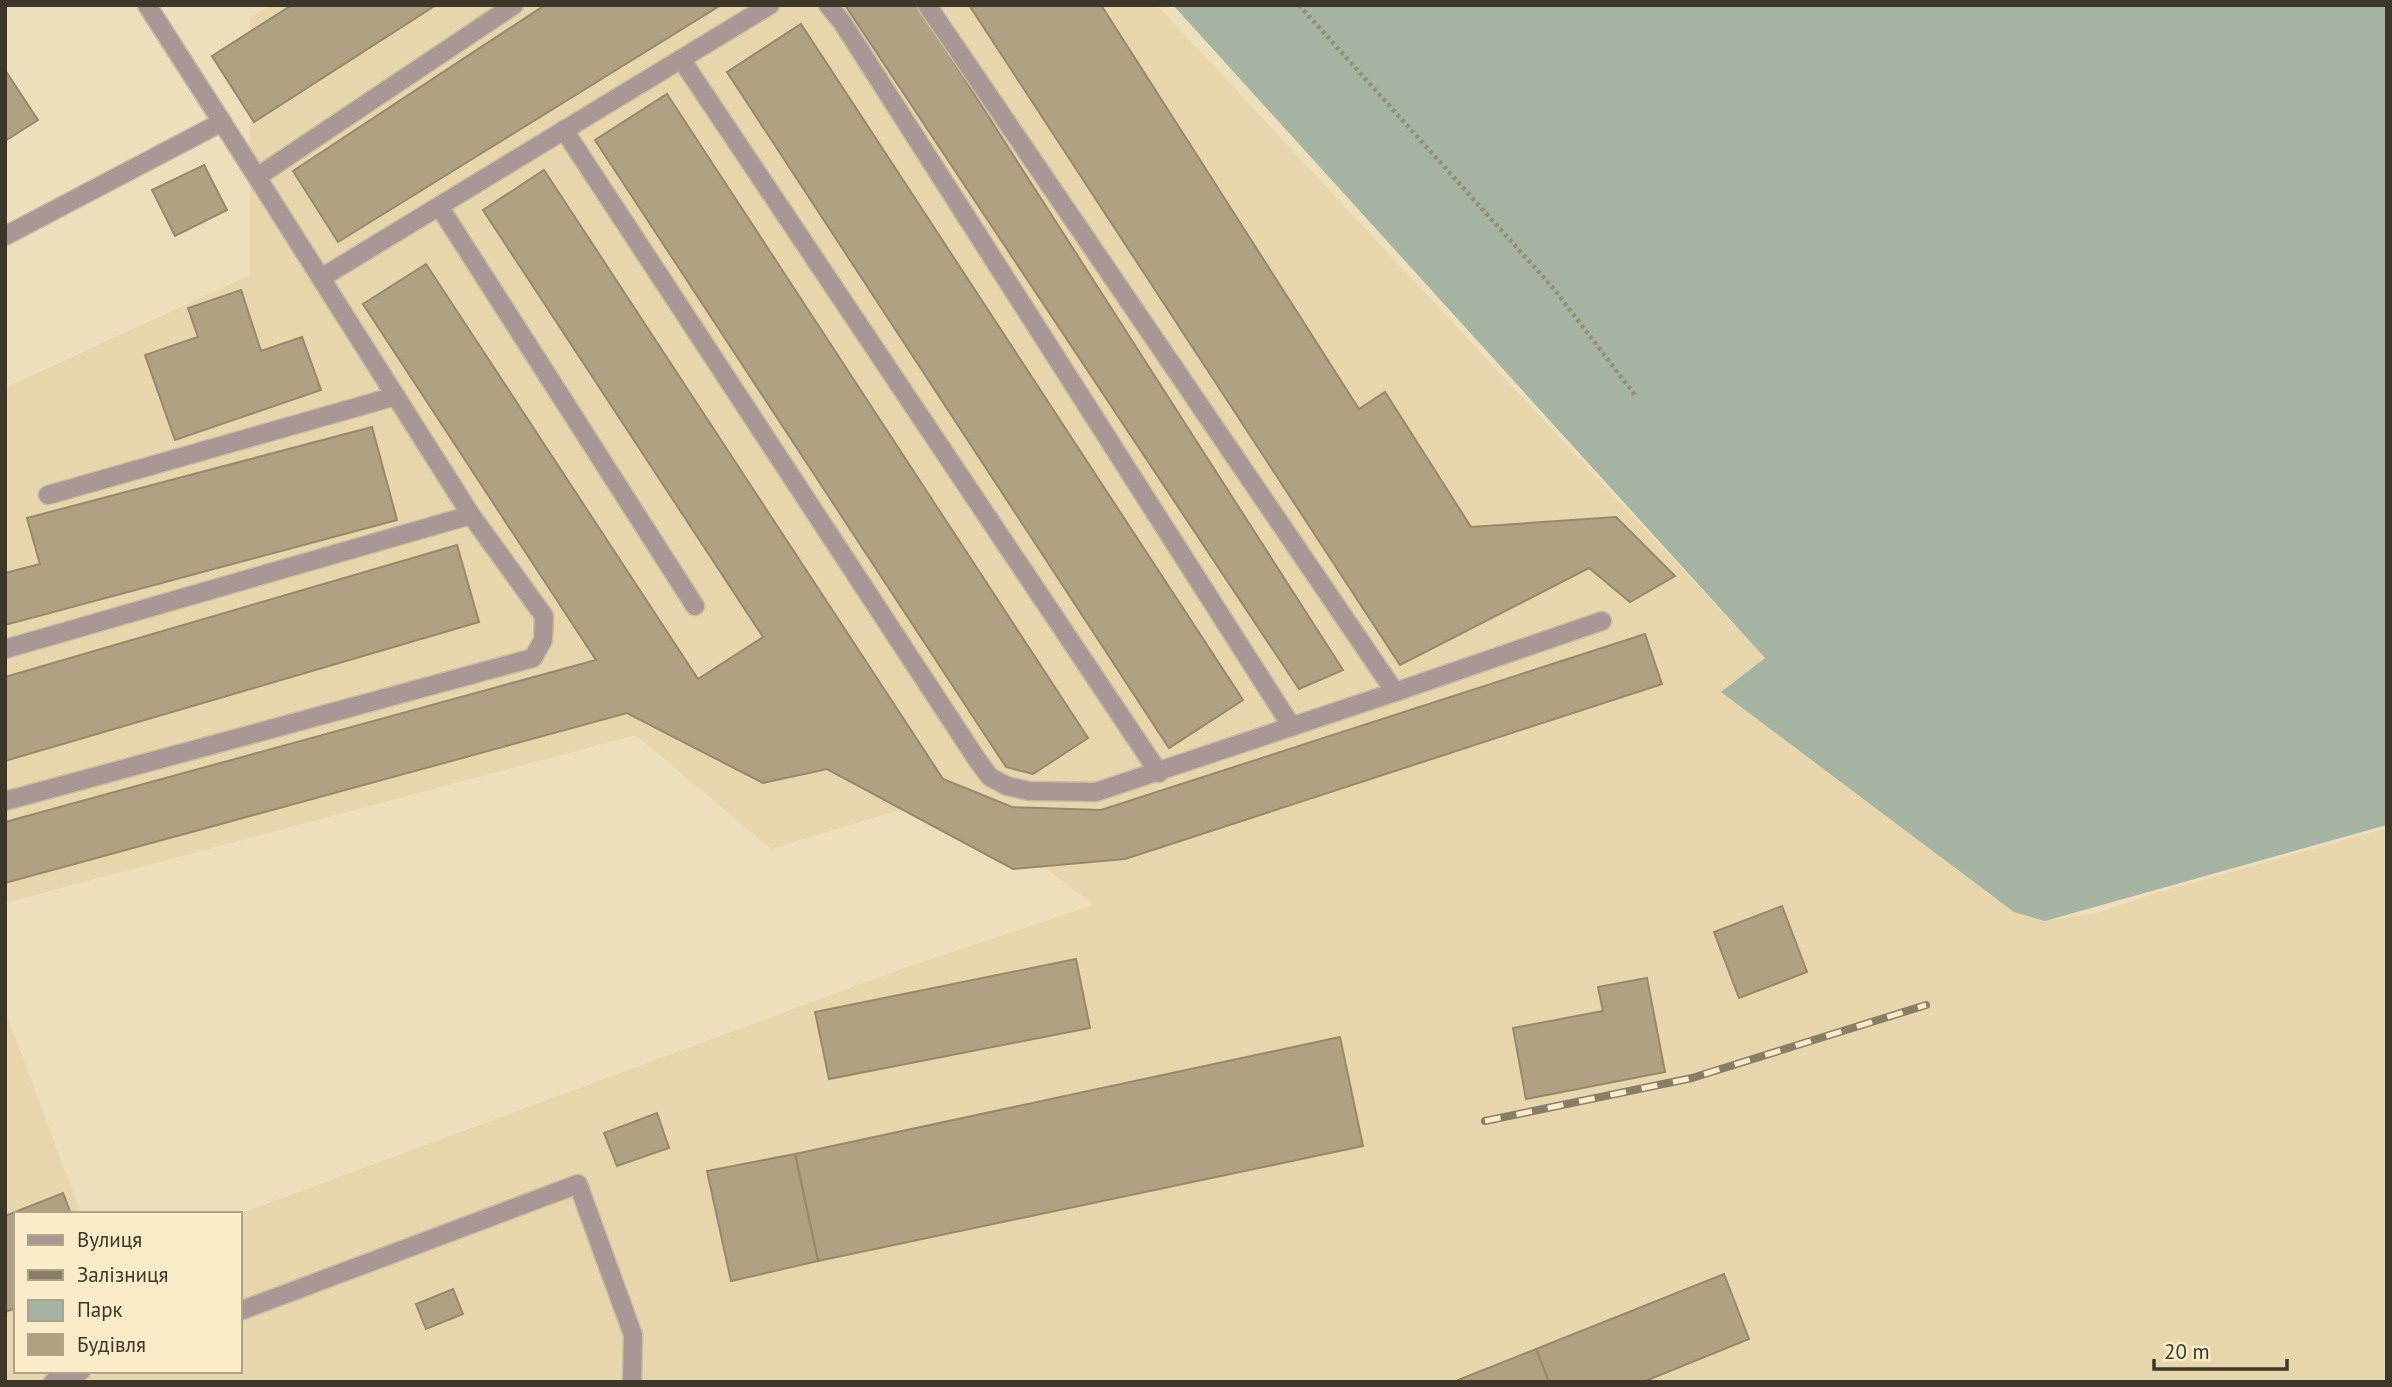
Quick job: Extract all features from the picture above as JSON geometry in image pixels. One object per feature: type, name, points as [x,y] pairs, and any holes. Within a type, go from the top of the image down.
[{"type":"street","points":[[5,801],[533,658],[543,640],[544,616],[471,514],[147,5]]},
{"type":"street","points":[[257,177],[514,5]]},
{"type":"street","points":[[321,278],[770,5]]},
{"type":"street","points":[[828,5],[842,22],[1292,727]]},
{"type":"street","points":[[927,5],[1395,692]]},
{"type":"street","points":[[681,59],[1159,773]]},
{"type":"street","points":[[5,236],[222,121]]},
{"type":"street","points":[[564,130],[962,738],[990,777],[1007,786],[1029,791],[1096,792],[1159,773],[1602,621]]},
{"type":"street","points":[[439,206],[695,606]]},
{"type":"street","points":[[48,495],[396,396]]},
{"type":"street","points":[[5,649],[471,514]]},
{"type":"street","points":[[242,1310],[578,1184],[633,1335],[632,1382]]},
{"type":"street","points":[[53,1382],[76,1373]]},
{"type":"path","points":[[1299,5],[1554,289],[1635,395]]},
{"type":"shaded area","points":[[270,5],[1157,5],[1765,658],[1721,692],[2045,921],[2096,913],[2153,894],[2387,828],[2387,1382],[5,1382],[5,1010],[80,1212],[14,1212],[14,1373],[242,1373],[242,1213],[907,967],[1093,905],[952,794],[771,849],[636,735],[5,903],[5,388],[250,275],[250,18]]},
{"type":"green space","points":[[1173,5],[2387,5],[2387,825],[2045,921],[2014,912],[1721,692],[1765,658]]},
{"type":"building","points":[[292,5],[436,5],[254,122],[212,56]]},
{"type":"building","points":[[545,5],[721,5],[338,242],[293,171]]},
{"type":"building","points":[[845,5],[917,5],[1343,670],[1299,689]]},
{"type":"building","points":[[969,5],[1101,5],[1359,409],[1385,392],[1471,527],[1616,517],[1675,576],[1630,602],[1589,568],[1400,665]]},
{"type":"building","points":[[801,24],[1243,700],[1169,748],[727,72]]},
{"type":"building","points":[[5,70],[38,120],[5,141]]},
{"type":"building","points":[[667,94],[1088,738],[1033,774],[1006,767],[595,140]]},
{"type":"building","points":[[204,165],[227,210],[175,236],[152,190]]},
{"type":"building","points":[[544,170],[943,779],[1012,807],[1101,810],[1645,634],[1662,684],[1125,859],[1013,869],[827,769],[763,783],[627,713],[5,883],[5,822],[596,660],[363,304],[426,264],[698,679],[763,637],[483,210]]},
{"type":"building","points":[[241,290],[261,351],[302,337],[321,390],[175,440],[145,355],[198,337],[188,308]]},
{"type":"building","points":[[372,427],[397,520],[5,625],[5,573],[40,564],[27,518]]},
{"type":"building","points":[[457,545],[479,622],[5,761],[5,677]]},
{"type":"building","points":[[1782,906],[1807,972],[1739,998],[1714,932]]},
{"type":"building","points":[[1076,959],[1090,1028],[829,1079],[815,1012]]},
{"type":"building","points":[[1647,978],[1665,1072],[1526,1099],[1513,1028],[1603,1011],[1598,987]]},
{"type":"building","points":[[1340,1037],[1363,1146],[818,1261],[795,1154]]},
{"type":"building","points":[[657,1113],[669,1148],[617,1166],[604,1133]]},
{"type":"building","points":[[795,1154],[818,1261],[731,1281],[707,1171]]},
{"type":"building","points":[[63,1193],[70,1212],[15,1212]]},
{"type":"building","points":[[14,1212],[14,1309],[5,1312],[5,1216]]},
{"type":"building","points":[[1724,1274],[1749,1339],[1643,1382],[1549,1382],[1536,1349]]},
{"type":"building","points":[[453,1289],[463,1314],[426,1329],[416,1304]]},
{"type":"building","points":[[1536,1349],[1549,1382],[1458,1380]]},
{"type":"railway","points":[[1485,1121],[1692,1078],[1926,1005]]}]
